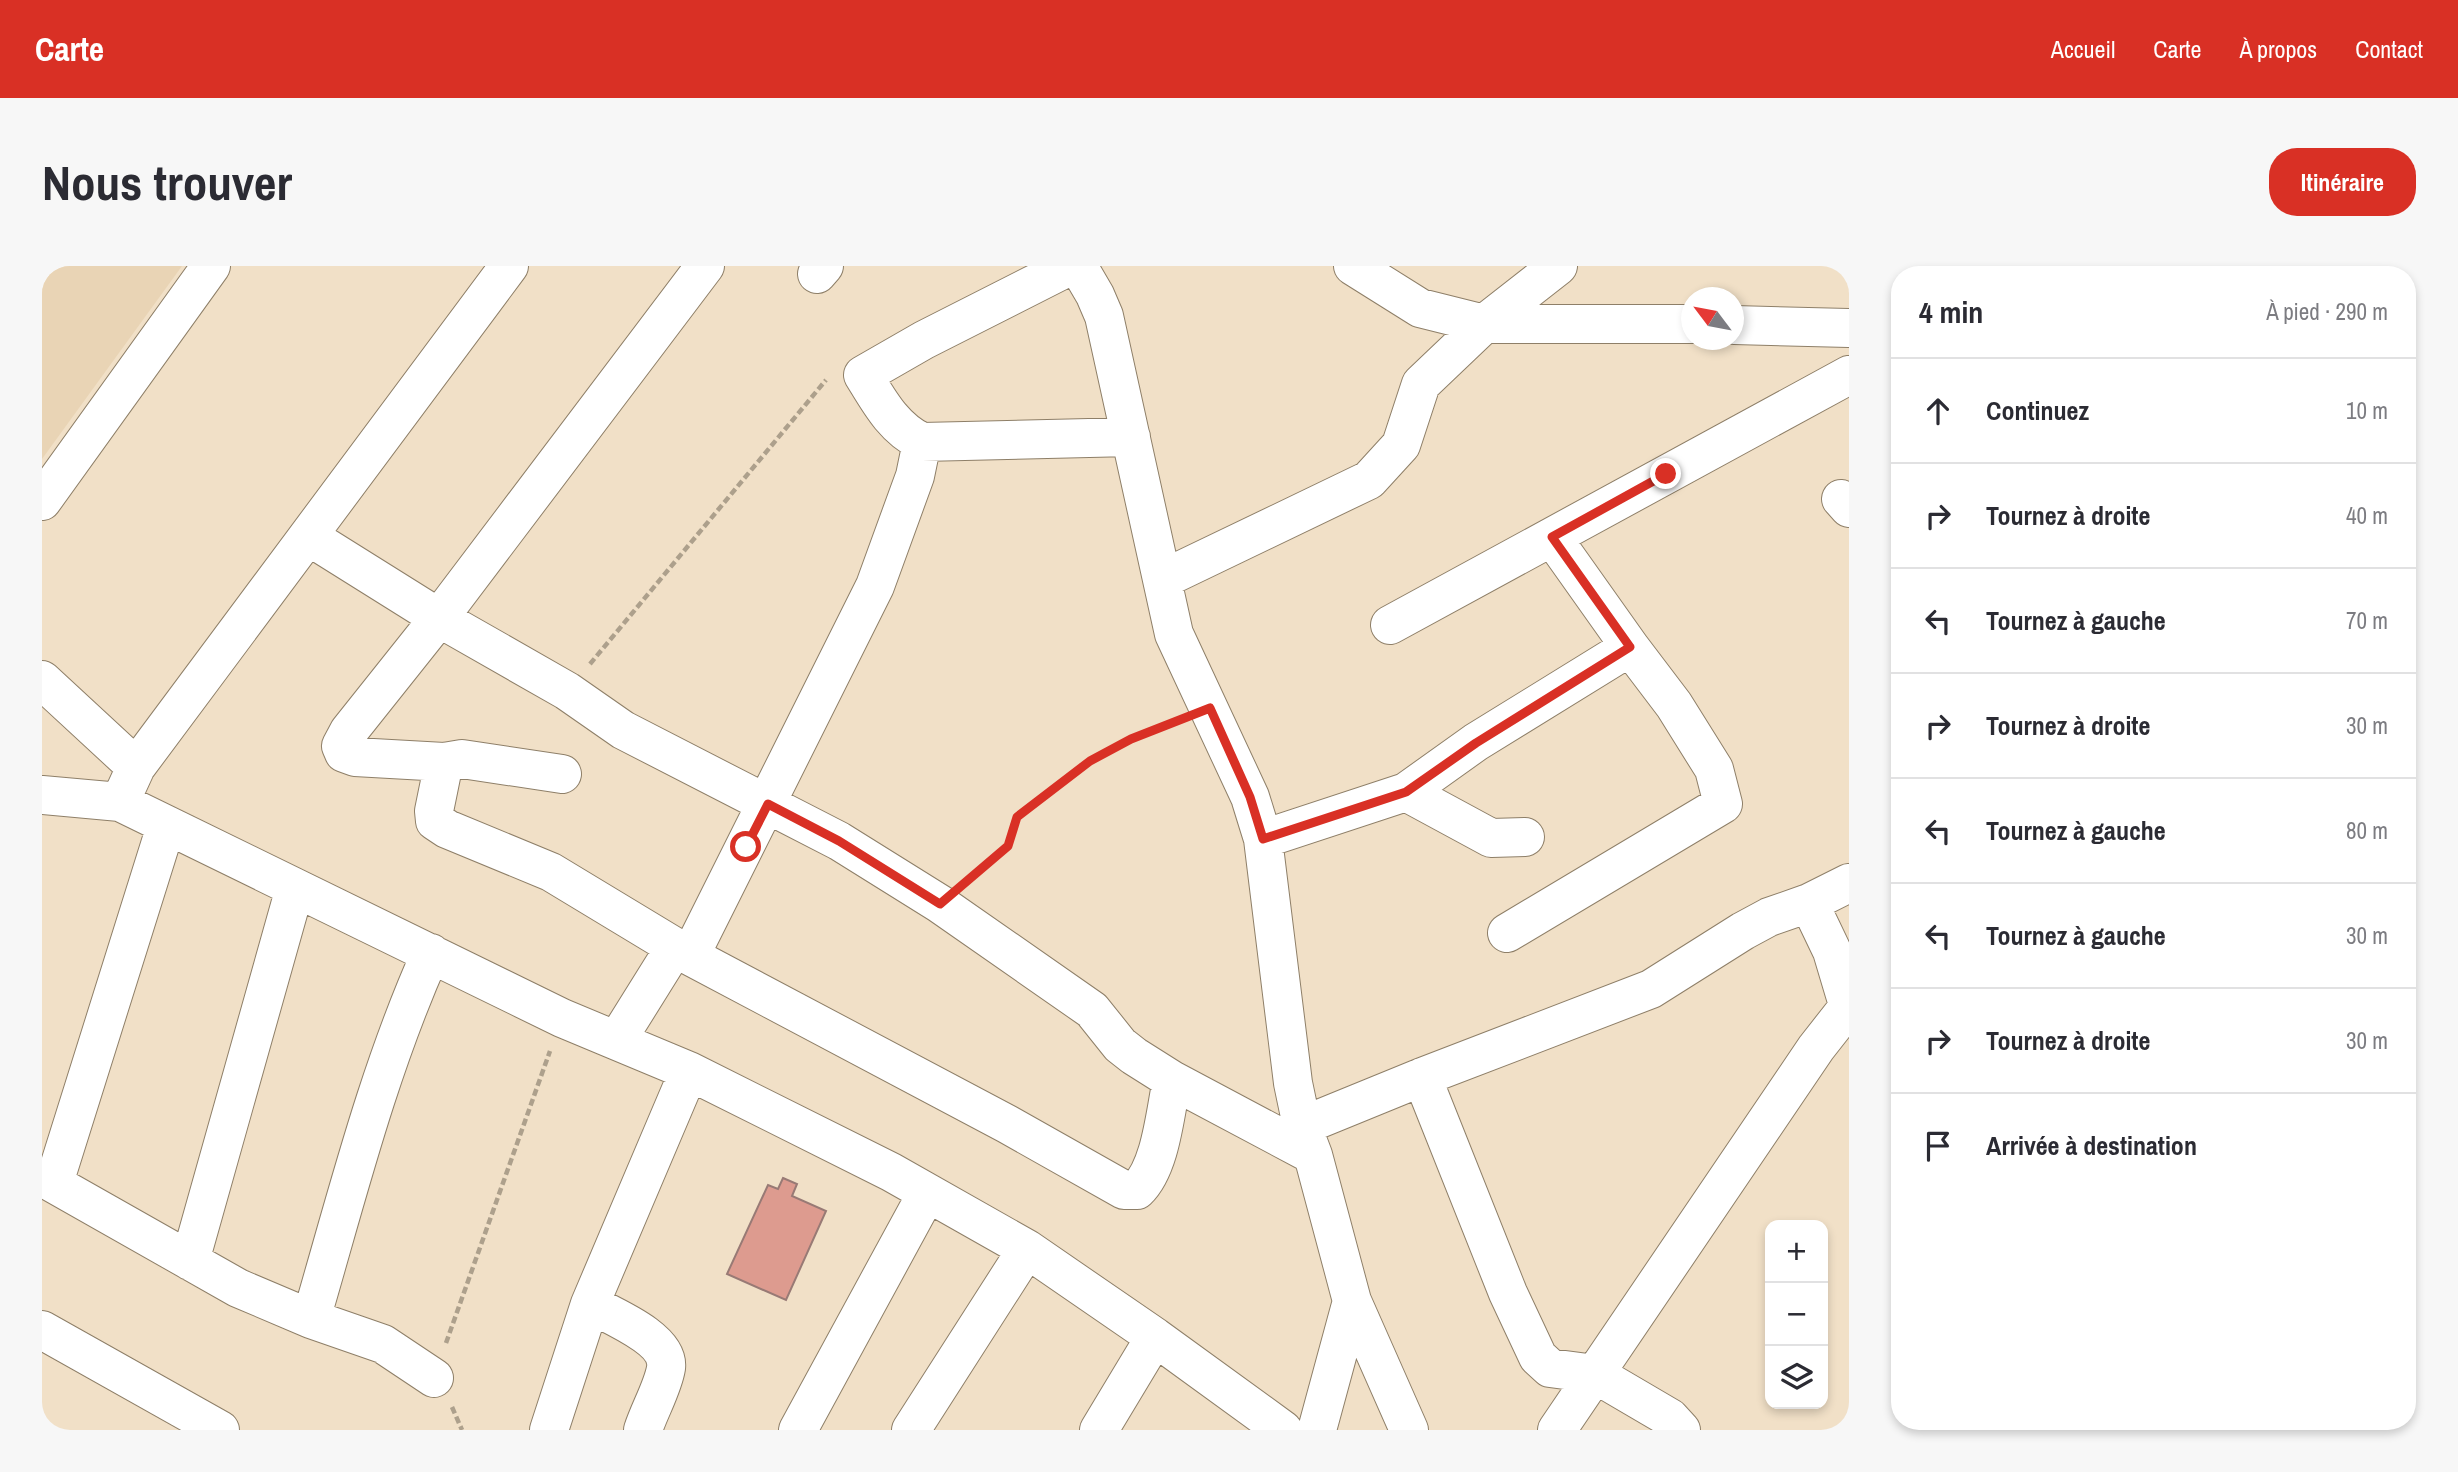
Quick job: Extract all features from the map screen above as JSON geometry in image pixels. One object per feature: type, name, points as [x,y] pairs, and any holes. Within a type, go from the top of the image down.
[{"type":"street","points":[[42,501],[211,266]]},
{"type":"street","points":[[120,802],[136,767],[509,266]]},
{"type":"street","points":[[562,774],[463,759],[444,762],[355,757],[344,753],[341,746],[349,731],[439,618],[705,266]]},
{"type":"street","points":[[1070,266],[924,340],[863,375],[886,412],[902,430],[922,442],[1131,437]]},
{"type":"street","points":[[1078,266],[1104,316],[1174,634],[1250,797],[1263,839],[1285,1034],[1308,1141],[1352,1301],[1409,1430]]},
{"type":"street","points":[[1353,266],[1420,308],[1484,324],[1681,324]]},
{"type":"street","points":[[1163,579],[1369,480],[1401,445],[1421,384],[1484,324],[1558,266]]},
{"type":"street","points":[[1744,325],[1849,328]]},
{"type":"street","points":[[1390,625],[1849,375]]},
{"type":"street","points":[[617,1040],[683,952],[768,804],[875,586],[915,476],[922,442]]},
{"type":"street","points":[[308,536],[439,618],[567,691],[623,730],[839,841],[940,904],[1092,1010],[1120,1045],[1172,1080],[1308,1141]]},
{"type":"street","points":[[1507,933],[1723,804],[1714,769],[1674,705],[1552,537]]},
{"type":"street","points":[[1263,839],[1406,792],[1476,743],[1630,647]]},
{"type":"street","points":[[42,680],[136,767]]},
{"type":"street","points":[[444,762],[434,811],[435,821],[447,829],[551,872],[683,952],[1124,1189],[1137,1190],[1146,1181],[1154,1163],[1172,1080]]},
{"type":"street","points":[[1406,792],[1491,838],[1525,836]]},
{"type":"street","points":[[42,794],[120,802],[562,1018],[689,1071],[891,1172],[1027,1249],[1155,1337],[1264,1424]]},
{"type":"street","points":[[166,826],[48,1180],[238,1288],[311,1319],[383,1344],[433,1378]]},
{"type":"street","points":[[1308,1141],[1422,1077],[1651,989],[1769,917],[1809,903],[1849,883]]},
{"type":"street","points":[[190,1261],[295,888]]},
{"type":"street","points":[[1557,1430],[1816,1048],[1849,1007],[1832,951],[1809,903]]},
{"type":"street","points":[[311,1319],[374,1103],[408,1004],[431,953]]},
{"type":"street","points":[[549,1430],[590,1304],[689,1071]]},
{"type":"street","points":[[1422,1077],[1508,1293],[1538,1357],[1550,1368],[1594,1374],[1670,1418],[1681,1430]]},
{"type":"street","points":[[811,1425],[927,1193]]},
{"type":"street","points":[[911,1430],[1027,1249]]},
{"type":"street","points":[[1317,1430],[1352,1301]]},
{"type":"street","points":[[590,1304],[642,1333],[662,1349],[666,1367],[643,1430]]},
{"type":"street","points":[[42,1330],[220,1430]]},
{"type":"street","points":[[1099,1430],[1155,1337]]},
{"type":"path","points":[[567,691],[832,374],[842,370],[863,375]]},
{"type":"path","points":[[940,904],[1008,846],[1012,838],[1013,824],[1022,811],[1090,761],[1131,739],[1210,708]]},
{"type":"path","points":[[433,1378],[562,1018]]},
{"type":"shaded area","points":[[42,266],[182,266],[42,459]]},
{"type":"building","points":[[783,1178],[797,1184],[792,1196],[826,1211],[786,1300],[727,1274],[768,1185],[778,1189]]},
{"type":"route","points":[[746,847],[768,804],[839,841],[940,904],[1002,853],[1012,838],[1013,824],[1022,811],[1090,761],[1131,739],[1210,708],[1250,797],[1263,839],[1406,792],[1476,743],[1630,647],[1552,537],[1666,474]]}]
